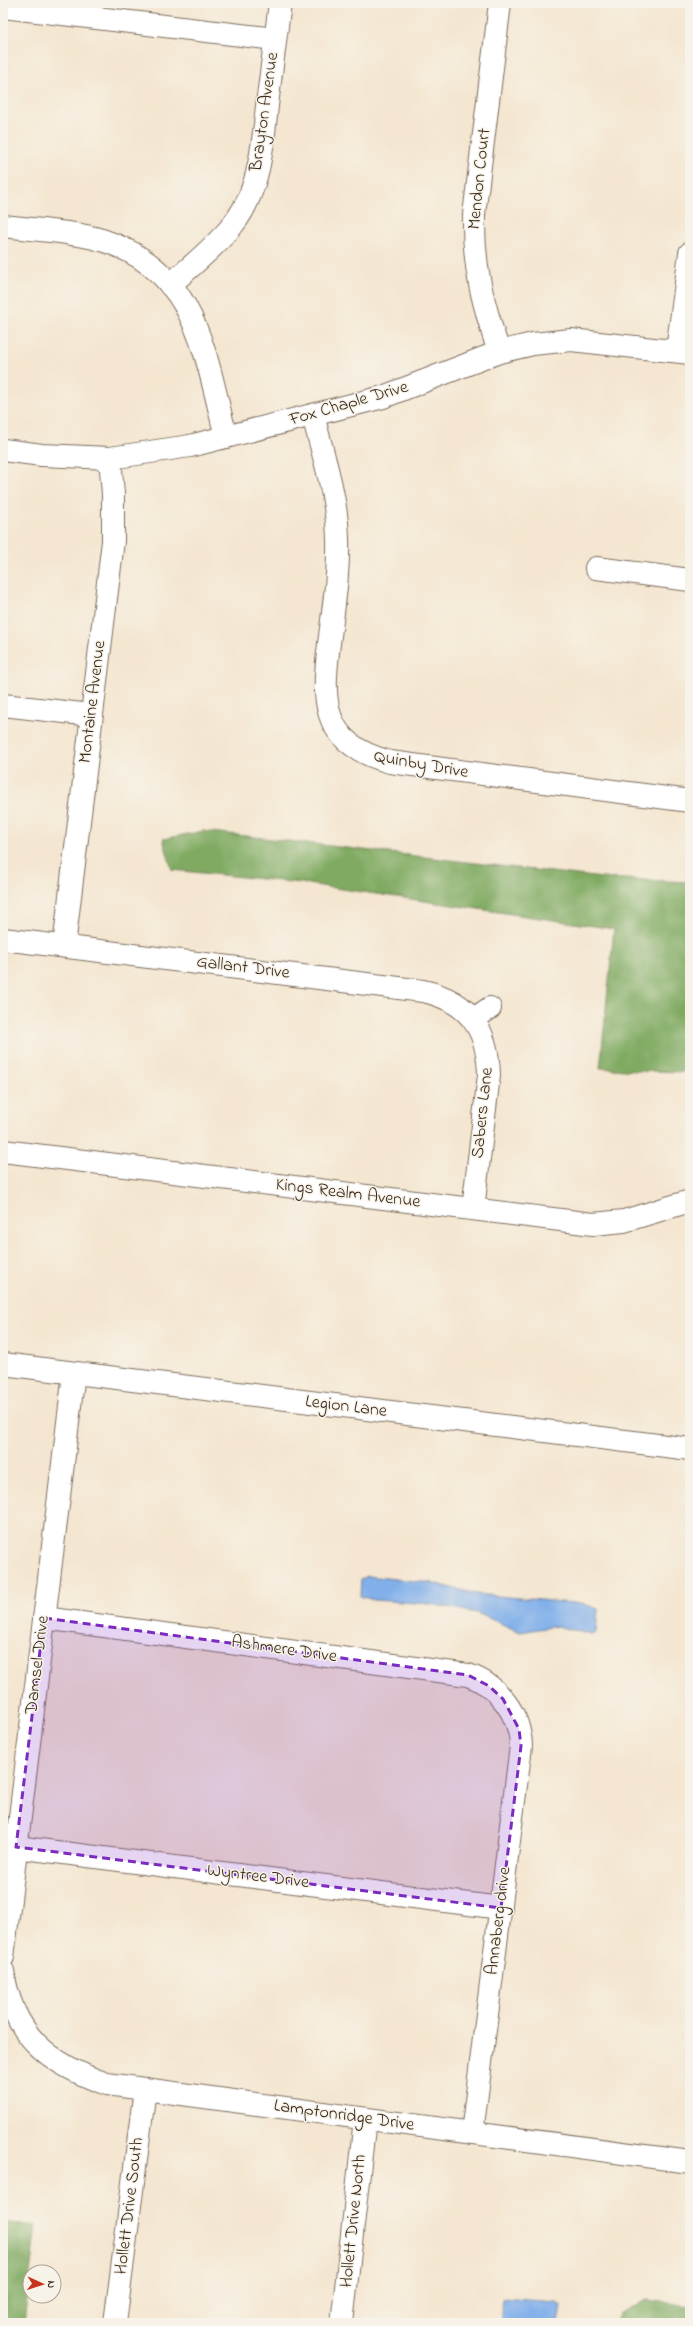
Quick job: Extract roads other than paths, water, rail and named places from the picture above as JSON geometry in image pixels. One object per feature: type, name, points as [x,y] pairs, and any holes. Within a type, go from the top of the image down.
[{"type":"street","name":"Brayton Avenue","points":[[170,285],[205,254],[232,226],[254,184],[262,148],[280,3]]},
{"type":"street","name":"Mendon Court","points":[[499,352],[483,305],[473,245],[474,215],[500,3]]},
{"type":"street","points":[[3,7],[275,39]]},
{"type":"street","points":[[3,226],[102,240],[141,258],[157,270],[191,313],[197,328],[226,437]]},
{"type":"street","points":[[684,352],[690,253]]},
{"type":"street","name":"Fox Chaple Drive","points":[[3,450],[42,455],[110,458],[190,446],[383,397],[499,352],[533,344],[571,340],[684,352]]},
{"type":"street","name":"Quinby Drive","points":[[313,415],[329,478],[337,520],[338,540],[336,584],[324,678],[330,717],[344,739],[364,754],[390,762],[690,802]]},
{"type":"street","name":"Montaine Avenue","points":[[64,946],[112,541],[113,494],[110,458]]},
{"type":"street","points":[[596,568],[690,580]]},
{"type":"street","points":[[3,705],[91,715]]},
{"type":"street","name":"Gallant Drive","points":[[3,938],[423,991],[451,1000],[482,1014]]},
{"type":"street","name":"Sabers Lane","points":[[473,1209],[489,1075],[487,1046],[484,1036],[482,1014]]},
{"type":"street","name":"Kings Realm Avenue","points":[[3,1151],[593,1224],[624,1221],[690,1200]]},
{"type":"street","name":"Legion Lane","points":[[3,1364],[690,1449]]},
{"type":"street","name":"Damsel Drive","points":[[3,1957],[74,1373]]},
{"type":"street","name":"Ashmere Drive","points":[[44,1618],[468,1675],[489,1686],[510,1710]]},
{"type":"street","name":"Annaberg drive","points":[[472,2133],[521,1746],[519,1729],[510,1710]]},
{"type":"street","name":"Wyntree Drive","points":[[16,1847],[501,1908]]},
{"type":"street","name":"Lamptonridge Drive","points":[[3,1971],[11,2006],[19,2023],[36,2045],[60,2064],[82,2076],[107,2084],[690,2162]]},
{"type":"street","name":"Hollett Drive South","points":[[115,2323],[145,2089]]},
{"type":"street","name":"Hollett Drive North","points":[[342,2323],[365,2119]]},
{"type":"water","points":[[368,1576],[433,1583],[476,1594],[584,1604],[598,1609],[596,1633],[592,1635],[557,1626],[520,1632],[477,1613],[430,1604],[373,1600],[360,1596],[361,1579]]},
{"type":"water","points":[[503,2298],[556,2302],[561,2306],[558,2323],[500,2323]]}]
